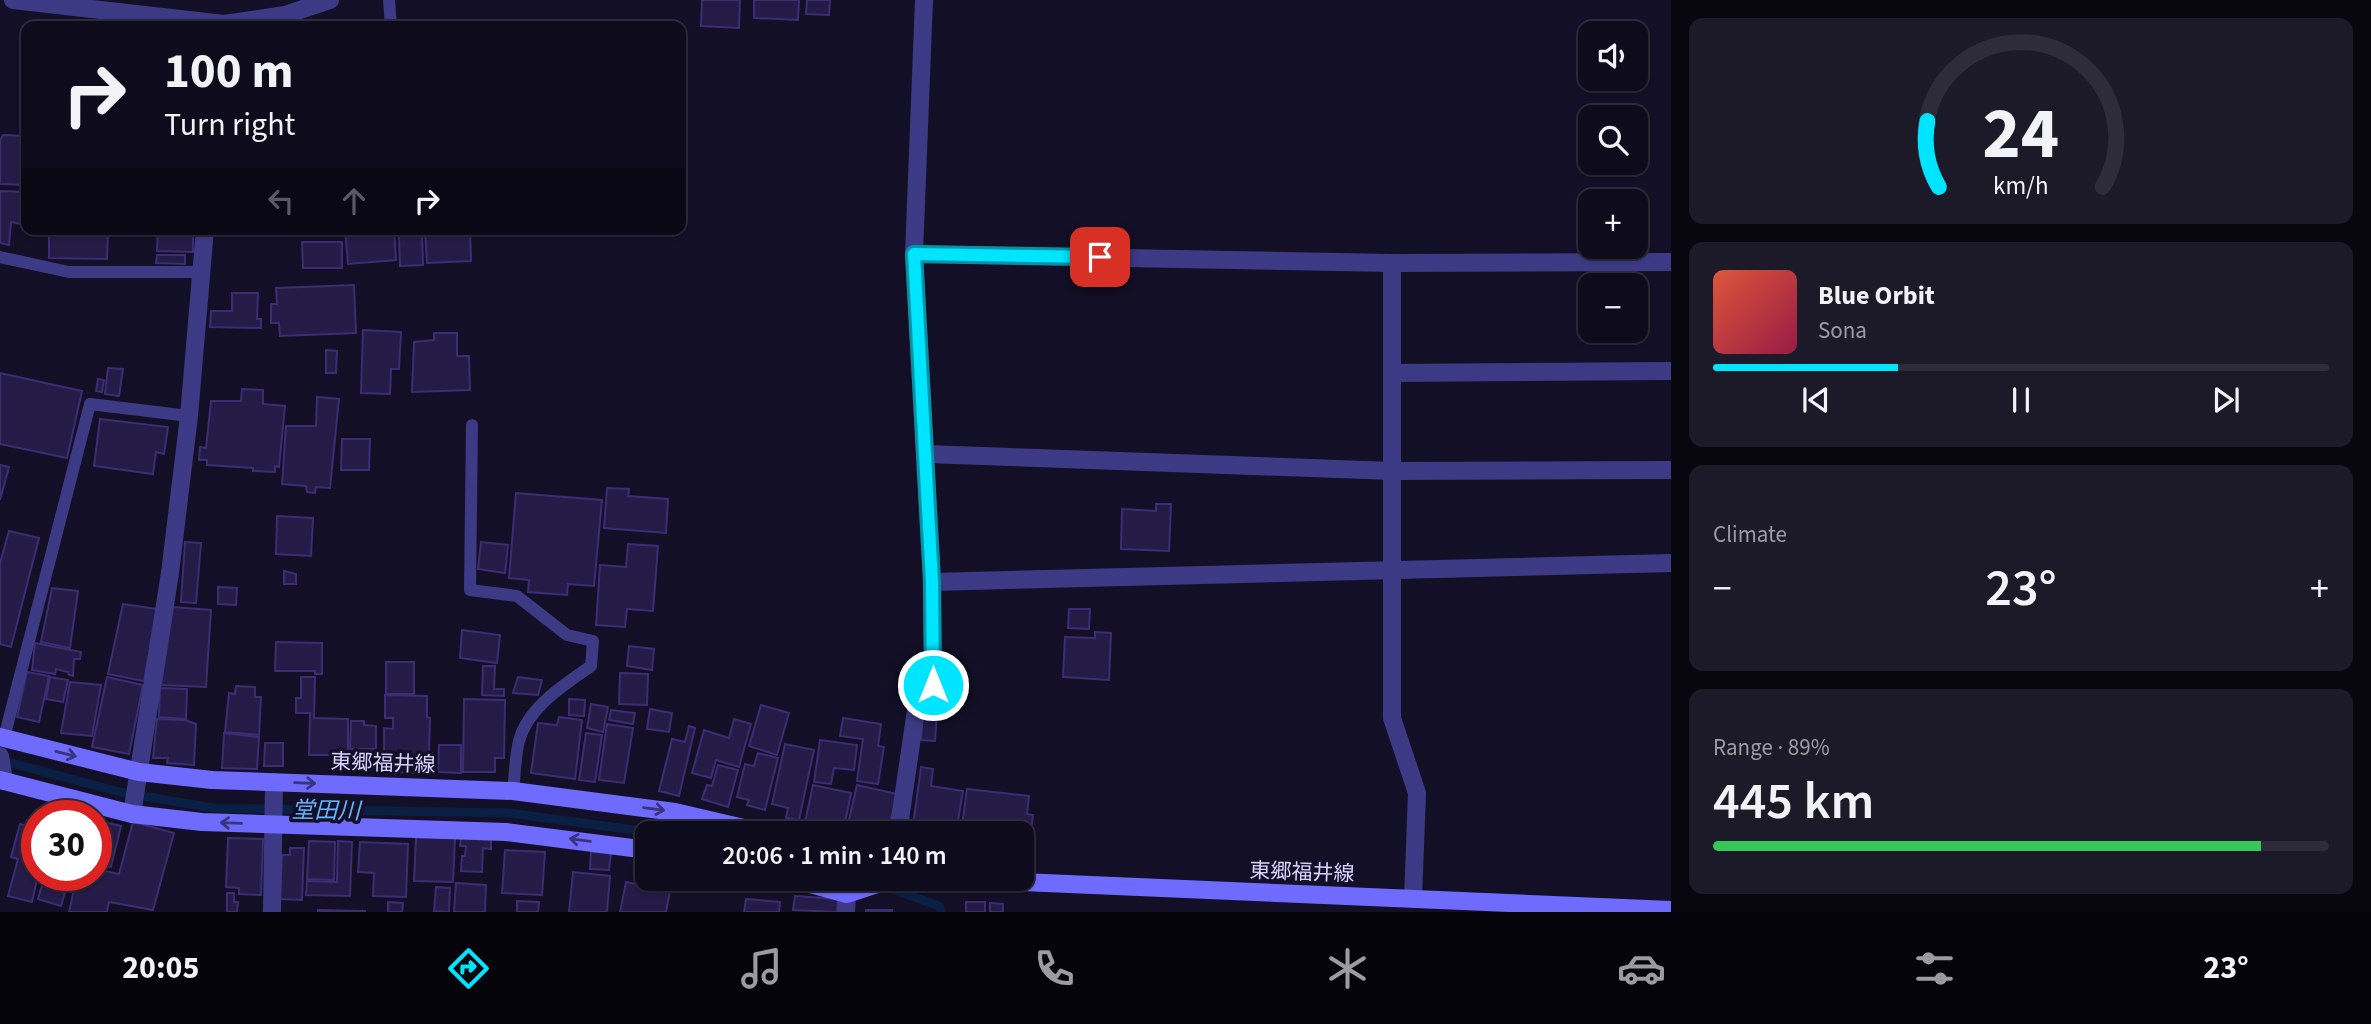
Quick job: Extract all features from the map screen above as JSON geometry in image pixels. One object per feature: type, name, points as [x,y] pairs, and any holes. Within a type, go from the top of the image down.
[{"type":"main road","name":"東郷福井線","points":[[1,744],[139,772],[212,780],[513,791],[675,812],[714,821]]},
{"type":"main road","points":[[2,780],[132,814],[202,822],[506,832],[635,848]]},
{"type":"main road","name":"東郷福井線","points":[[1034,882],[1671,910]]},
{"type":"main road","points":[[836,891],[847,894],[856,891]]},
{"type":"street","points":[[13,0],[190,21]]},
{"type":"street","points":[[248,21],[285,15],[331,0]]},
{"type":"street","points":[[900,821],[917,704],[933,685],[932,582],[914,254],[924,0]]},
{"type":"street","points":[[132,814],[170,572],[189,416],[204,235]]},
{"type":"street","points":[[914,254],[1392,263],[1671,262]]},
{"type":"street","points":[[1392,263],[1392,718],[1417,793],[1413,899]]},
{"type":"street","points":[[1392,373],[1671,371]]},
{"type":"street","points":[[926,454],[1392,471],[1671,470]]},
{"type":"street","points":[[932,582],[1671,564]]},
{"type":"street","points":[[1,744],[2,780]]},
{"type":"street","points":[[272,912],[274,782]]},
{"type":"street","points":[[846,912],[847,894]]},
{"type":"lane","points":[[389,0],[391,21]]},
{"type":"lane","points":[[0,257],[69,272],[201,272]]},
{"type":"lane","points":[[1,744],[90,404],[189,416]]},
{"type":"lane","points":[[472,425],[470,590],[517,596],[567,635],[593,641],[591,666],[559,689],[534,712],[519,739],[513,791]]},
{"type":"building","points":[[702,0],[740,0],[739,28],[701,26]]},
{"type":"building","points":[[754,0],[799,0],[798,20],[754,18]]},
{"type":"building","points":[[807,0],[830,0],[829,15],[806,14]]},
{"type":"building","points":[[3,135],[21,136],[21,185],[0,184],[0,141]]},
{"type":"building","points":[[0,191],[21,192],[21,224],[11,222],[9,245],[0,243]]},
{"type":"building","points":[[49,235],[108,235],[107,259],[49,258]]},
{"type":"building","points":[[158,235],[193,235],[193,252],[157,251]]},
{"type":"building","points":[[346,235],[394,235],[396,260],[348,264]]},
{"type":"building","points":[[399,235],[422,235],[423,265],[400,266]]},
{"type":"building","points":[[425,235],[470,235],[471,261],[427,263]]},
{"type":"building","points":[[302,242],[342,242],[342,268],[303,268]]},
{"type":"building","points":[[157,255],[185,255],[185,264],[156,263]]},
{"type":"building","points":[[354,285],[356,333],[280,336],[279,323],[271,323],[271,304],[277,304],[276,288]]},
{"type":"building","points":[[232,293],[258,293],[257,319],[261,319],[261,328],[210,327],[211,311],[232,311]]},
{"type":"building","points":[[363,330],[401,332],[399,369],[391,369],[390,394],[361,393]]},
{"type":"building","points":[[434,333],[457,333],[457,356],[469,356],[470,390],[412,392],[414,342],[434,340]]},
{"type":"building","points":[[326,350],[337,351],[336,373],[326,373]]},
{"type":"building","points":[[108,368],[123,369],[119,396],[105,394]]},
{"type":"building","points":[[0,373],[82,391],[67,458],[0,444]]},
{"type":"building","points":[[98,379],[104,380],[102,392],[96,391]]},
{"type":"building","points":[[242,389],[263,390],[263,404],[285,406],[279,467],[275,466],[275,472],[207,465],[207,460],[199,460],[200,447],[206,448],[211,401],[241,401]]},
{"type":"building","points":[[317,397],[339,399],[330,488],[316,487],[315,493],[307,492],[306,486],[282,484],[286,426],[316,426]]},
{"type":"building","points":[[100,419],[168,427],[164,454],[156,452],[153,474],[94,466]]},
{"type":"building","points":[[342,439],[370,439],[369,470],[341,470]]},
{"type":"building","points":[[0,465],[9,467],[0,500]]},
{"type":"building","points":[[607,488],[629,489],[628,496],[668,499],[666,533],[604,528]]},
{"type":"building","points":[[516,493],[602,500],[594,586],[568,584],[567,595],[528,592],[529,580],[509,578]]},
{"type":"building","points":[[1156,504],[1171,504],[1169,551],[1121,549],[1122,509],[1156,511]]},
{"type":"building","points":[[277,516],[313,518],[311,556],[276,554]]},
{"type":"building","points":[[9,531],[39,538],[11,647],[0,644],[0,563]]},
{"type":"building","points":[[185,542],[201,543],[196,603],[181,602]]},
{"type":"building","points":[[481,542],[508,545],[505,573],[478,569]]},
{"type":"building","points":[[628,544],[658,546],[653,611],[627,609],[625,627],[596,625],[600,565],[626,567]]},
{"type":"building","points":[[284,571],[296,574],[296,584],[284,584]]},
{"type":"building","points":[[218,587],[237,588],[236,605],[218,604]]},
{"type":"building","points":[[52,588],[78,591],[70,648],[41,642]]},
{"type":"building","points":[[123,604],[157,609],[144,681],[108,674]]},
{"type":"building","points":[[173,607],[211,610],[206,687],[161,685]]},
{"type":"building","points":[[1069,609],[1090,609],[1089,629],[1068,628]]},
{"type":"building","points":[[462,630],[500,635],[497,663],[460,658]]},
{"type":"building","points":[[1095,632],[1111,633],[1109,680],[1063,677],[1065,637],[1095,638]]},
{"type":"building","points":[[276,642],[322,643],[322,674],[315,674],[315,671],[275,671]]},
{"type":"building","points":[[35,643],[81,652],[80,659],[74,659],[73,676],[56,669],[55,674],[32,670]]},
{"type":"building","points":[[629,646],[654,649],[652,670],[627,666]]},
{"type":"building","points":[[386,662],[414,662],[414,694],[386,694]]},
{"type":"building","points":[[483,666],[495,666],[494,689],[504,689],[504,696],[482,695]]},
{"type":"building","points":[[27,672],[49,676],[39,722],[17,717]]},
{"type":"building","points":[[620,673],[648,674],[647,705],[619,704]]},
{"type":"building","points":[[50,677],[68,680],[63,702],[46,699]]},
{"type":"building","points":[[107,677],[143,685],[129,754],[92,747]]},
{"type":"building","points":[[301,677],[315,677],[314,718],[348,719],[348,755],[309,755],[310,713],[296,713],[296,698],[301,698]]},
{"type":"building","points":[[518,677],[542,680],[538,695],[513,693]]},
{"type":"building","points":[[70,682],[101,685],[92,736],[61,733]]},
{"type":"building","points":[[236,686],[255,687],[255,697],[261,697],[259,735],[225,732],[229,693],[235,694]]},
{"type":"building","points":[[160,688],[187,689],[186,719],[159,717]]},
{"type":"building","points":[[385,695],[427,696],[427,717],[430,718],[429,755],[425,755],[425,773],[384,772],[384,728],[393,729],[393,718],[385,718]]},
{"type":"building","points":[[464,699],[505,700],[504,758],[495,758],[495,772],[463,772]]},
{"type":"building","points":[[569,699],[585,700],[584,716],[569,715]]},
{"type":"building","points":[[591,704],[608,707],[603,732],[587,728]]},
{"type":"building","points":[[761,705],[789,713],[777,755],[749,746]]},
{"type":"building","points":[[650,709],[672,713],[669,732],[647,729]]},
{"type":"building","points":[[611,710],[635,713],[633,724],[609,720]]},
{"type":"building","points":[[923,710],[937,711],[935,741],[921,740]]},
{"type":"building","points":[[559,717],[582,720],[575,779],[531,773],[538,723],[557,725]]},
{"type":"building","points":[[843,718],[881,724],[878,746],[884,747],[878,784],[857,781],[863,739],[840,736]]},
{"type":"building","points":[[157,719],[185,720],[196,724],[194,765],[167,763],[168,758],[153,758]]},
{"type":"building","points":[[734,719],[751,724],[739,767],[716,760],[711,778],[692,773],[704,730],[729,738]]},
{"type":"building","points":[[351,721],[364,721],[364,725],[376,726],[376,749],[350,749]]},
{"type":"building","points":[[607,724],[633,728],[624,783],[599,780]]},
{"type":"building","points":[[689,726],[695,728],[679,796],[659,791],[672,739],[685,742]]},
{"type":"building","points":[[224,733],[259,737],[257,769],[222,768]]},
{"type":"building","points":[[586,733],[602,735],[595,782],[579,780]]},
{"type":"building","points":[[820,740],[857,745],[854,770],[834,768],[831,784],[814,782]]},
{"type":"building","points":[[265,743],[283,743],[283,766],[264,766]]},
{"type":"building","points":[[785,744],[814,750],[799,820],[786,818],[788,808],[772,804]]},
{"type":"building","points":[[439,745],[461,745],[461,773],[438,772]]},
{"type":"building","points":[[758,753],[778,758],[765,810],[747,805],[749,800],[737,797],[745,764],[754,766]]},
{"type":"building","points":[[718,765],[738,770],[728,807],[702,799],[707,785],[712,786]]},
{"type":"building","points":[[921,767],[933,769],[931,786],[963,791],[958,821],[914,821]]},
{"type":"building","points":[[813,785],[851,793],[845,821],[805,821]]},
{"type":"building","points":[[857,785],[897,794],[891,821],[849,821]]},
{"type":"building","points":[[967,789],[1029,796],[1027,814],[1033,815],[1032,821],[963,821]]},
{"type":"building","points":[[133,822],[174,833],[153,910],[109,902],[107,912],[69,912],[74,891],[112,891],[112,872],[119,874]]},
{"type":"building","points":[[20,824],[21,891],[34,891],[32,902],[8,896],[18,859],[11,857]]},
{"type":"building","points":[[112,824],[121,826],[112,863]]},
{"type":"building","points":[[416,837],[455,838],[453,882],[414,881]]},
{"type":"building","points":[[228,838],[263,839],[261,895],[239,894],[239,888],[226,887]]},
{"type":"building","points":[[461,838],[491,840],[491,849],[483,848],[482,872],[461,871],[466,846],[460,846]]},
{"type":"building","points":[[309,841],[335,842],[334,880],[307,879]]},
{"type":"building","points":[[338,841],[352,842],[350,896],[306,895],[307,881],[337,882]]},
{"type":"building","points":[[360,842],[408,844],[406,897],[373,896],[374,873],[358,872]]},
{"type":"building","points":[[290,848],[304,848],[302,900],[280,899],[282,855],[290,855]]},
{"type":"building","points":[[505,850],[545,852],[542,895],[502,893]]},
{"type":"building","points":[[591,852],[611,853],[609,870],[590,869]]},
{"type":"building","points":[[573,872],[610,876],[607,912],[569,912]]},
{"type":"building","points":[[626,882],[635,884],[635,891],[670,891],[666,912],[620,912]]},
{"type":"building","points":[[456,883],[486,885],[485,912],[454,912]]},
{"type":"building","points":[[436,887],[450,888],[449,912],[434,911]]},
{"type":"building","points":[[40,891],[65,891],[61,906],[38,899]]},
{"type":"building","points":[[227,893],[234,893],[234,902],[238,902],[237,912],[227,912]]},
{"type":"building","points":[[795,896],[838,899],[837,912],[793,910]]},
{"type":"building","points":[[746,899],[780,902],[779,912],[744,912]]},
{"type":"building","points":[[517,901],[539,902],[538,912],[517,912]]},
{"type":"building","points":[[388,902],[403,903],[402,912],[388,912]]},
{"type":"building","points":[[966,902],[985,902],[985,912],[966,912]]},
{"type":"building","points":[[990,903],[1003,904],[1003,912],[990,912]]},
{"type":"building","points":[[892,910],[892,912],[866,912]]},
{"type":"building","points":[[365,911],[365,912],[318,912]]},
{"type":"waterway","name":"堂田川","points":[[0,760],[120,792],[213,808],[509,813],[635,830]]},
{"type":"waterway","name":"堂田川","points":[[898,891],[939,906],[942,912]]},
{"type":"route","points":[[933,685],[926,442],[914,254],[1100,257]]}]
